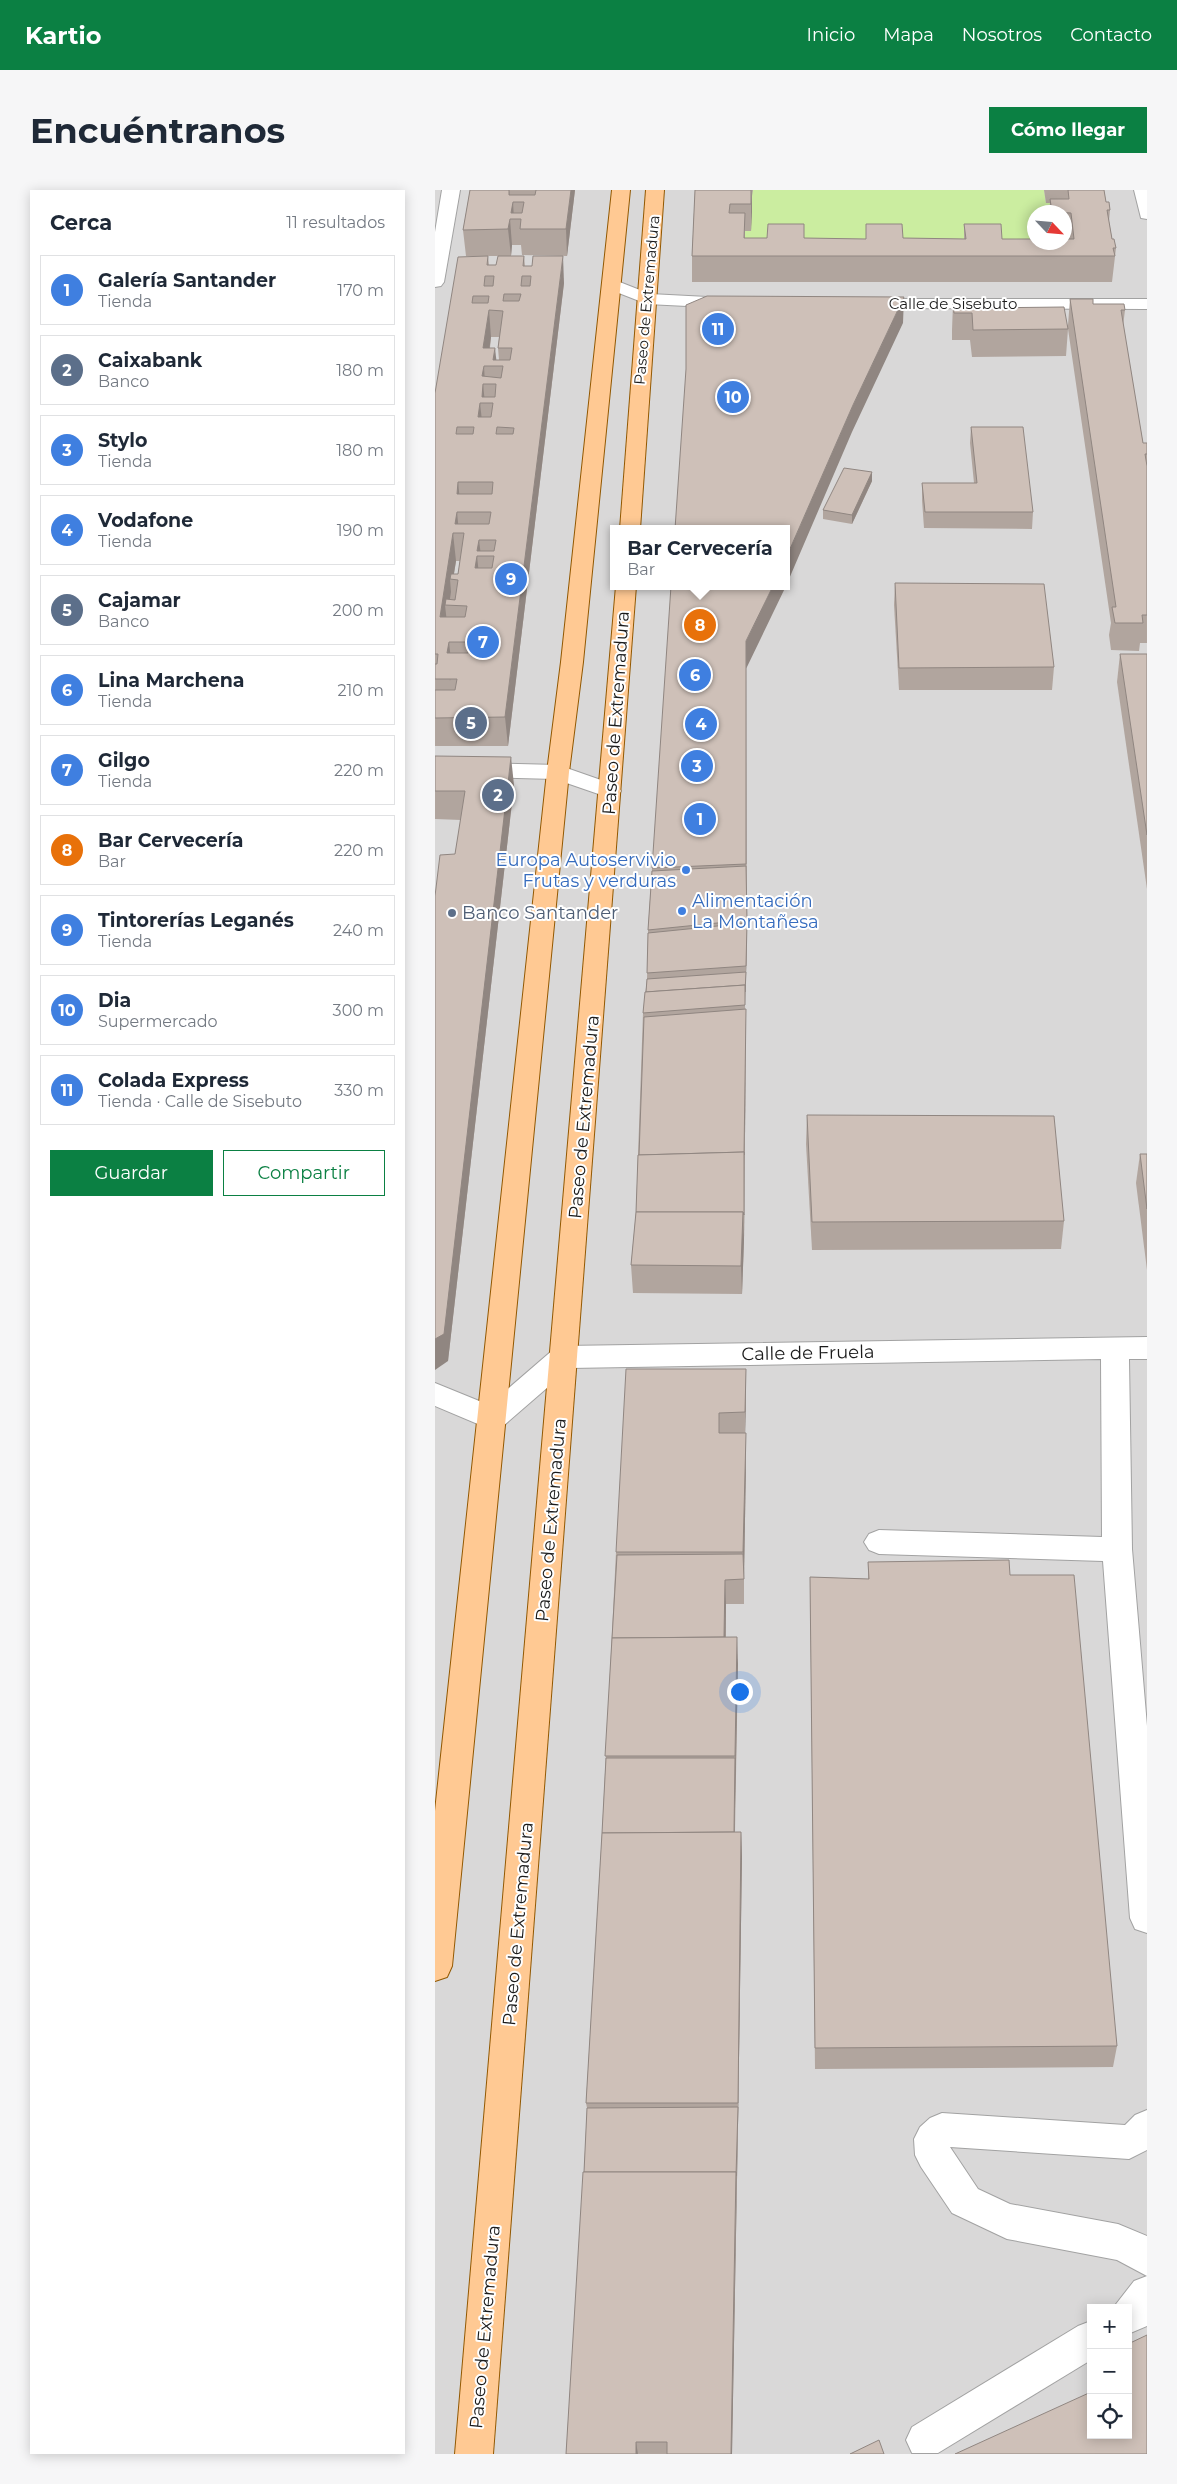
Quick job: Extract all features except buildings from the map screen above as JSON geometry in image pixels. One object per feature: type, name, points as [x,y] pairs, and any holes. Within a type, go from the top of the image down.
[{"type":"main road","points":[[435,1966],[558,772],[573,662],[621,190]]},
{"type":"main road","name":"Paseo de Extremadura","points":[[630,525],[655,190]]},
{"type":"main road","name":"Paseo de Extremadura","points":[[474,2454],[626,590]]},
{"type":"street","points":[[435,282],[451,190]]},
{"type":"street","points":[[1143,190],[1147,214]]},
{"type":"street","points":[[612,284],[647,299],[694,303],[743,303]]},
{"type":"street","name":"Calle de Sisebuto","points":[[853,304],[1147,304]]},
{"type":"street","points":[[435,769],[558,772],[610,791]]},
{"type":"street","points":[[1115,1348],[1117,1549],[1147,1918]]},
{"type":"street","name":"Calle de Fruela","points":[[564,1357],[1147,1348]]},
{"type":"street","points":[[435,1394],[492,1419],[564,1357]]},
{"type":"street","points":[[879,1542],[1117,1549]]},
{"type":"street","points":[[1147,2127],[1144,2132],[1129,2142],[942,2130],[932,2139],[933,2155],[965,2200],[1007,2221],[1118,2242],[1145,2254],[1147,2258]]},
{"type":"street","points":[[1132,2314],[1147,2294]]},
{"type":"street","points":[[925,2440],[1087,2341]]},
{"type":"shaded area","points":[[435,190],[1147,190],[1147,2454],[435,2454]]},
{"type":"green space","points":[[753,190],[1044,190],[1046,203],[1064,203],[1064,205],[1027,205],[1027,250],[1067,250],[1072,265],[768,250],[730,230],[751,230],[731,212],[731,196]]},
{"type":"place","name":"Colada Express","points":[[718,329]]},
{"type":"place","name":"Dia","points":[[733,397]]},
{"type":"place","name":"Tintorerías Leganés","points":[[511,579]]},
{"type":"place","name":"Bar Cervecería","points":[[700,625]]},
{"type":"place","name":"Gilgo","points":[[483,642]]},
{"type":"place","name":"Lina Marchena","points":[[695,675]]},
{"type":"place","name":"Cajamar","points":[[471,723]]},
{"type":"place","name":"Vodafone","points":[[701,724]]},
{"type":"place","name":"Stylo","points":[[697,766]]},
{"type":"place","name":"Caixabank","points":[[498,795]]},
{"type":"place","name":"Galería Santander","points":[[700,819]]},
{"type":"place","name":"Europa Autoservivio Frutas y verduras","points":[[686,870]]},
{"type":"place","name":"Alimentación La Montañesa","points":[[682,911]]},
{"type":"place","name":"Banco Santander","points":[[452,913]]}]
